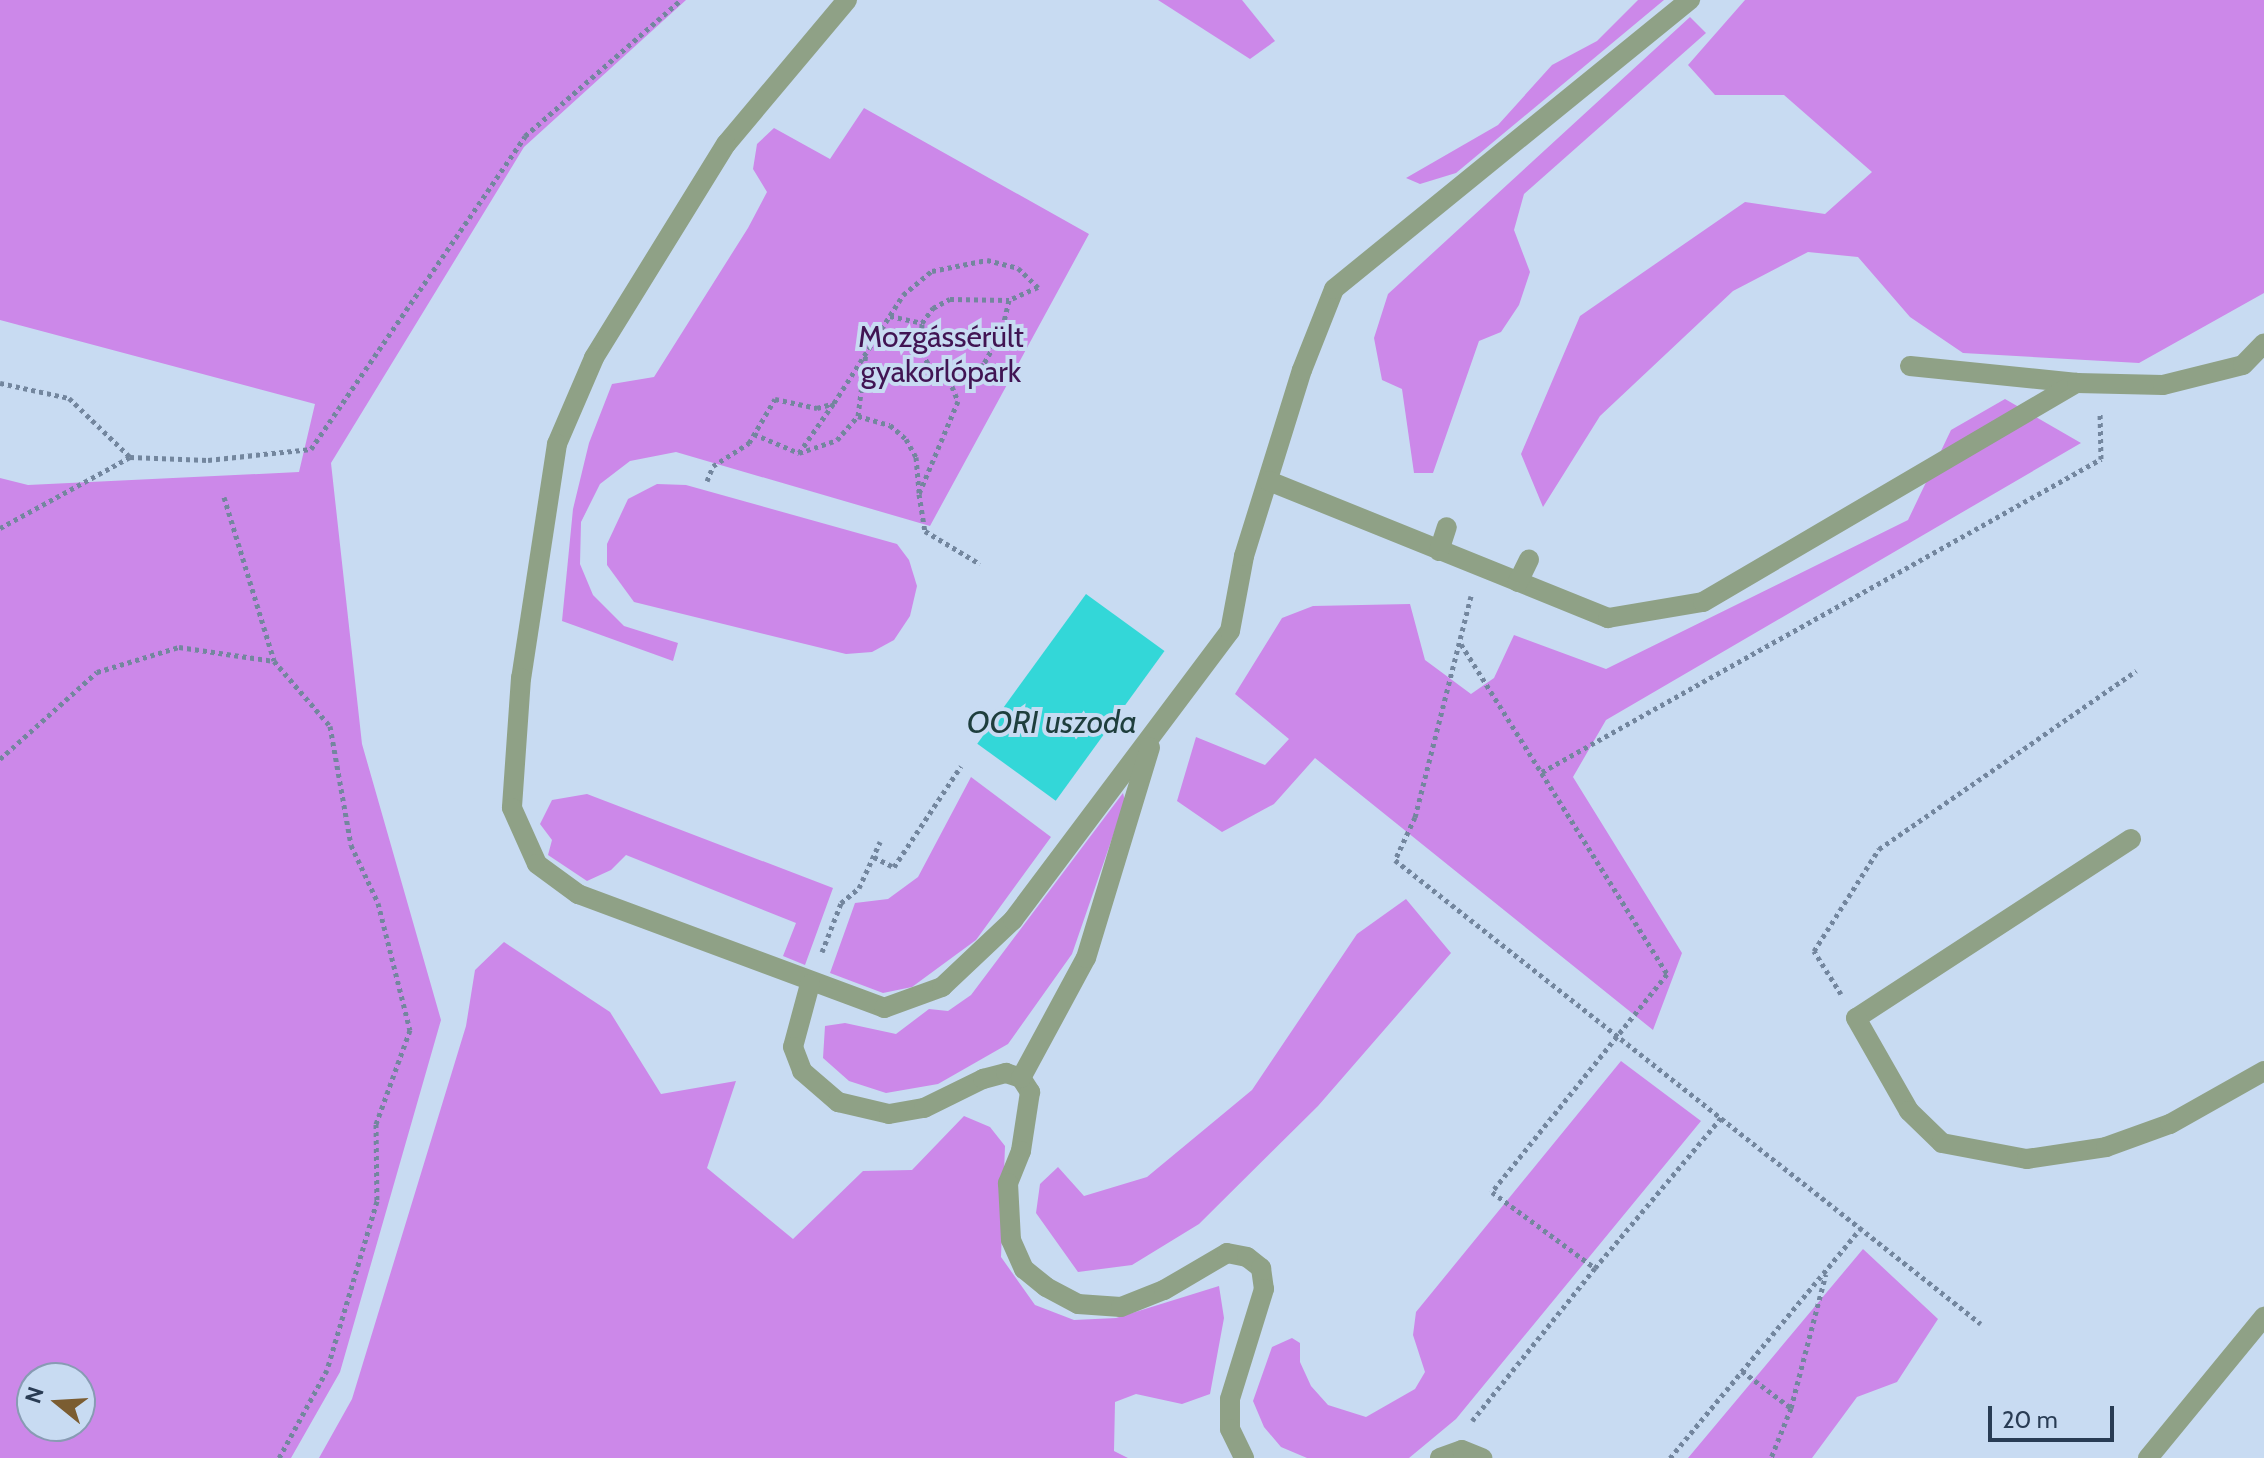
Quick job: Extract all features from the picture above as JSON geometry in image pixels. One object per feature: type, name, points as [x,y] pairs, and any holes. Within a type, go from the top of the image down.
[{"type":"lane","points":[[847,0],[726,144],[594,358],[557,444],[521,678],[512,808],[537,864],[578,894],[810,984],[884,1008],[942,987],[1013,920],[1230,631],[1244,556],[1302,370],[1334,289],[1690,0]]},
{"type":"lane","points":[[2243,365],[2264,343]]},
{"type":"lane","points":[[1910,366],[2077,383],[2163,385],[2264,361]]},
{"type":"lane","points":[[1269,481],[1608,618],[1703,602],[2077,383]]},
{"type":"lane","points":[[1439,551],[1447,527]]},
{"type":"lane","points":[[1518,582],[1529,559]]},
{"type":"lane","points":[[1021,1078],[1086,958],[1155,733]]},
{"type":"lane","points":[[2131,839],[1856,1018],[1909,1111],[1942,1143],[2027,1159],[2106,1147],[2170,1124],[2264,1071]]},
{"type":"lane","points":[[810,984],[793,1047],[802,1071],[838,1102],[889,1114],[924,1108],[983,1079],[1006,1073],[1021,1078],[1030,1092],[1021,1151],[1008,1183],[1008,1212],[1011,1240],[1024,1269],[1035,1278],[1078,1304],[1121,1307],[1164,1290],[1227,1253],[1247,1257],[1261,1268],[1264,1289],[1230,1399],[1230,1429],[1244,1458]]},
{"type":"lane","points":[[2148,1458],[2264,1317]]},
{"type":"lane","points":[[1443,1456],[1462,1450],[1482,1458]]},
{"type":"path","points":[[0,528],[130,457],[208,460],[311,449],[525,136],[681,0]]},
{"type":"path","points":[[799,453],[903,295],[932,271],[987,260],[1018,268],[1038,287],[1009,300],[950,299],[933,308],[922,323],[921,352],[932,370],[949,379],[968,377],[984,364],[1002,331],[1009,300]]},
{"type":"path","points":[[890,316],[922,323]]},
{"type":"path","points":[[754,434],[799,453],[837,440],[858,416],[866,352]]},
{"type":"path","points":[[919,494],[958,401],[949,379]]},
{"type":"path","points":[[0,383],[69,398],[130,457]]},
{"type":"path","points":[[1542,772],[2101,459],[2100,384]]},
{"type":"path","points":[[707,481],[713,466],[754,434],[775,399],[817,408],[834,403]]},
{"type":"path","points":[[858,416],[890,425],[906,439],[916,457],[925,531],[980,564]]},
{"type":"path","points":[[224,497],[274,661],[330,726],[351,845],[378,903],[410,1030],[376,1124],[377,1201],[327,1370],[279,1458]]},
{"type":"path","points":[[1477,567],[1415,817],[1395,860],[1981,1324]]},
{"type":"path","points":[[1460,643],[1667,974],[1492,1192],[1595,1268]]},
{"type":"path","points":[[0,759],[97,672],[179,647],[274,661]]},
{"type":"path","points":[[1856,1018],[1814,951],[1879,849],[2136,671]]},
{"type":"path","points":[[874,857],[894,867],[961,766]]},
{"type":"path","points":[[810,984],[841,903],[859,888],[880,842]]},
{"type":"path","points":[[1443,1456],[1721,1118]]},
{"type":"path","points":[[1670,1458],[1861,1228]]},
{"type":"path","points":[[1771,1458],[1791,1408],[1828,1268]]},
{"type":"path","points":[[1742,1371],[1791,1408]]},
{"type":"green space","points":[[0,0],[686,0],[524,147],[331,463],[362,744],[441,1020],[340,1372],[291,1458],[0,1458],[0,478],[28,485],[299,472],[315,404],[0,320]]},
{"type":"green space","points":[[1158,0],[1242,0],[1275,41],[1250,59]]},
{"type":"green space","points":[[1638,0],[1664,0],[1456,173],[1420,184],[1406,178],[1498,125],[1552,65],[1597,41]]},
{"type":"green space","points":[[1745,0],[2264,0],[2264,293],[2139,363],[1963,353],[1910,317],[1858,257],[1808,252],[1733,291],[1600,416],[1543,507],[1521,454],[1580,316],[1745,202],[1825,214],[1872,172],[1784,95],[1715,95],[1688,65]]},
{"type":"green space","points":[[1690,17],[1706,33],[1524,194],[1514,230],[1530,272],[1519,305],[1501,332],[1479,341],[1433,473],[1414,473],[1402,389],[1382,380],[1374,338],[1388,294]]},
{"type":"green space","name":"Mozgássérült gyakorlópark","points":[[864,108],[1089,234],[930,526],[676,452],[630,461],[600,484],[581,522],[580,564],[593,595],[624,626],[678,643],[673,661],[562,621],[573,509],[589,443],[612,384],[654,377],[748,228],[767,192],[753,169],[757,144],[774,128],[830,159]]},
{"type":"green space","points":[[2005,399],[2081,443],[1606,720],[1573,777],[1682,953],[1653,1030],[1315,758],[1274,804],[1222,832],[1177,801],[1196,737],[1265,765],[1289,739],[1235,694],[1282,618],[1313,606],[1410,604],[1425,660],[1471,694],[1494,678],[1514,635],[1606,669],[1908,520],[1951,430]]},
{"type":"green space","points":[[657,484],[686,485],[897,544],[909,560],[917,586],[910,616],[894,640],[872,652],[846,654],[634,602],[607,565],[607,544],[628,499]]},
{"type":"green space","points":[[971,777],[1051,837],[976,940],[912,987],[883,993],[830,973],[855,903],[888,899],[918,877]]},
{"type":"green space","points":[[1123,793],[1125,801],[1072,954],[1008,1044],[938,1084],[886,1093],[849,1081],[823,1058],[825,1026],[845,1023],[896,1034],[929,1009],[948,1011],[971,995]]},
{"type":"green space","points":[[587,794],[833,888],[805,965],[783,956],[796,923],[626,855],[611,870],[587,881],[548,855],[552,840],[540,824],[552,800]]},
{"type":"green space","points":[[1406,899],[1451,953],[1318,1106],[1199,1224],[1132,1265],[1078,1272],[1036,1213],[1040,1184],[1058,1167],[1084,1196],[1147,1177],[1252,1090],[1357,934]]},
{"type":"green space","points":[[504,942],[610,1012],[661,1094],[736,1081],[707,1168],[793,1239],[863,1171],[912,1170],[964,1116],[990,1127],[1005,1146],[1001,1257],[1035,1305],[1074,1320],[1116,1318],[1219,1286],[1224,1318],[1210,1394],[1182,1404],[1136,1394],[1115,1402],[1114,1451],[1128,1458],[319,1458],[352,1399],[466,1026],[475,970]]},
{"type":"green space","points":[[1621,1061],[1701,1121],[1456,1419],[1409,1458],[1307,1458],[1281,1447],[1264,1427],[1253,1401],[1272,1347],[1292,1338],[1300,1343],[1300,1362],[1311,1386],[1328,1405],[1366,1417],[1415,1389],[1425,1372],[1413,1335],[1416,1312]]},
{"type":"green space","points":[[1863,1249],[1938,1319],[1897,1382],[1857,1397],[1812,1458],[1688,1458]]},
{"type":"water","name":"OORI uszoda","points":[[1086,594],[1164,651],[1056,801],[977,744]]}]
